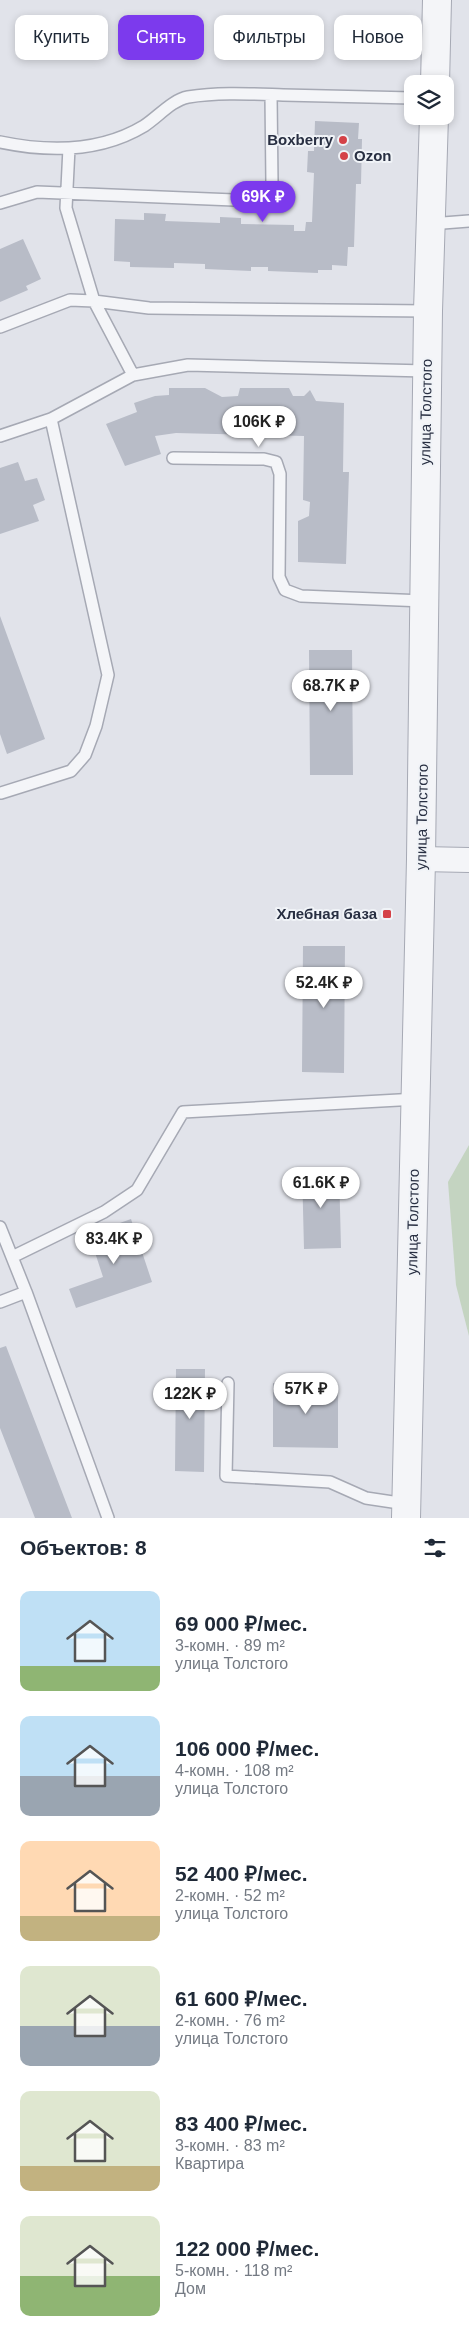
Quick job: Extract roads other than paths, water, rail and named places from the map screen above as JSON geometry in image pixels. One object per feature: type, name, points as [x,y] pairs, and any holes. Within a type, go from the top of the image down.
[{"type":"street","points":[[435,75],[437,0]]},
{"type":"street","name":"улица Толстого","points":[[406,1511],[421,859],[426,371],[434,125]]},
{"type":"street","points":[[421,859],[469,860]]},
{"type":"lane","points":[[0,142],[23,147],[69,148],[112,141],[136,131],[185,97],[271,94],[404,98]]},
{"type":"lane","points":[[0,203],[37,192],[234,200],[267,197],[272,184],[271,94]]},
{"type":"lane","points":[[69,148],[65,193],[66,208],[94,300],[133,375]]},
{"type":"lane","points":[[430,224],[469,221]]},
{"type":"lane","points":[[0,327],[70,300],[94,300],[149,308],[428,311]]},
{"type":"lane","points":[[0,436],[50,419],[133,375],[188,365],[426,371]]},
{"type":"lane","points":[[0,792],[71,771],[85,755],[96,726],[108,675],[50,419]]},
{"type":"lane","points":[[173,458],[264,459],[276,462],[280,474],[279,577],[285,590],[300,596],[424,601]]},
{"type":"lane","points":[[12,1257],[104,1212],[137,1190],[183,1112],[416,1099]]},
{"type":"lane","points":[[0,1227],[26,1292],[108,1518]]},
{"type":"lane","points":[[0,1302],[26,1292]]},
{"type":"lane","points":[[228,1383],[226,1476],[330,1482],[366,1498],[406,1511]]},
{"type":"place","name":"Boxberry","points":[[343,140]]},
{"type":"place","name":"Ozon","points":[[344,156]]},
{"type":"place","name":"Хлебная база","points":[[387,914]]}]
